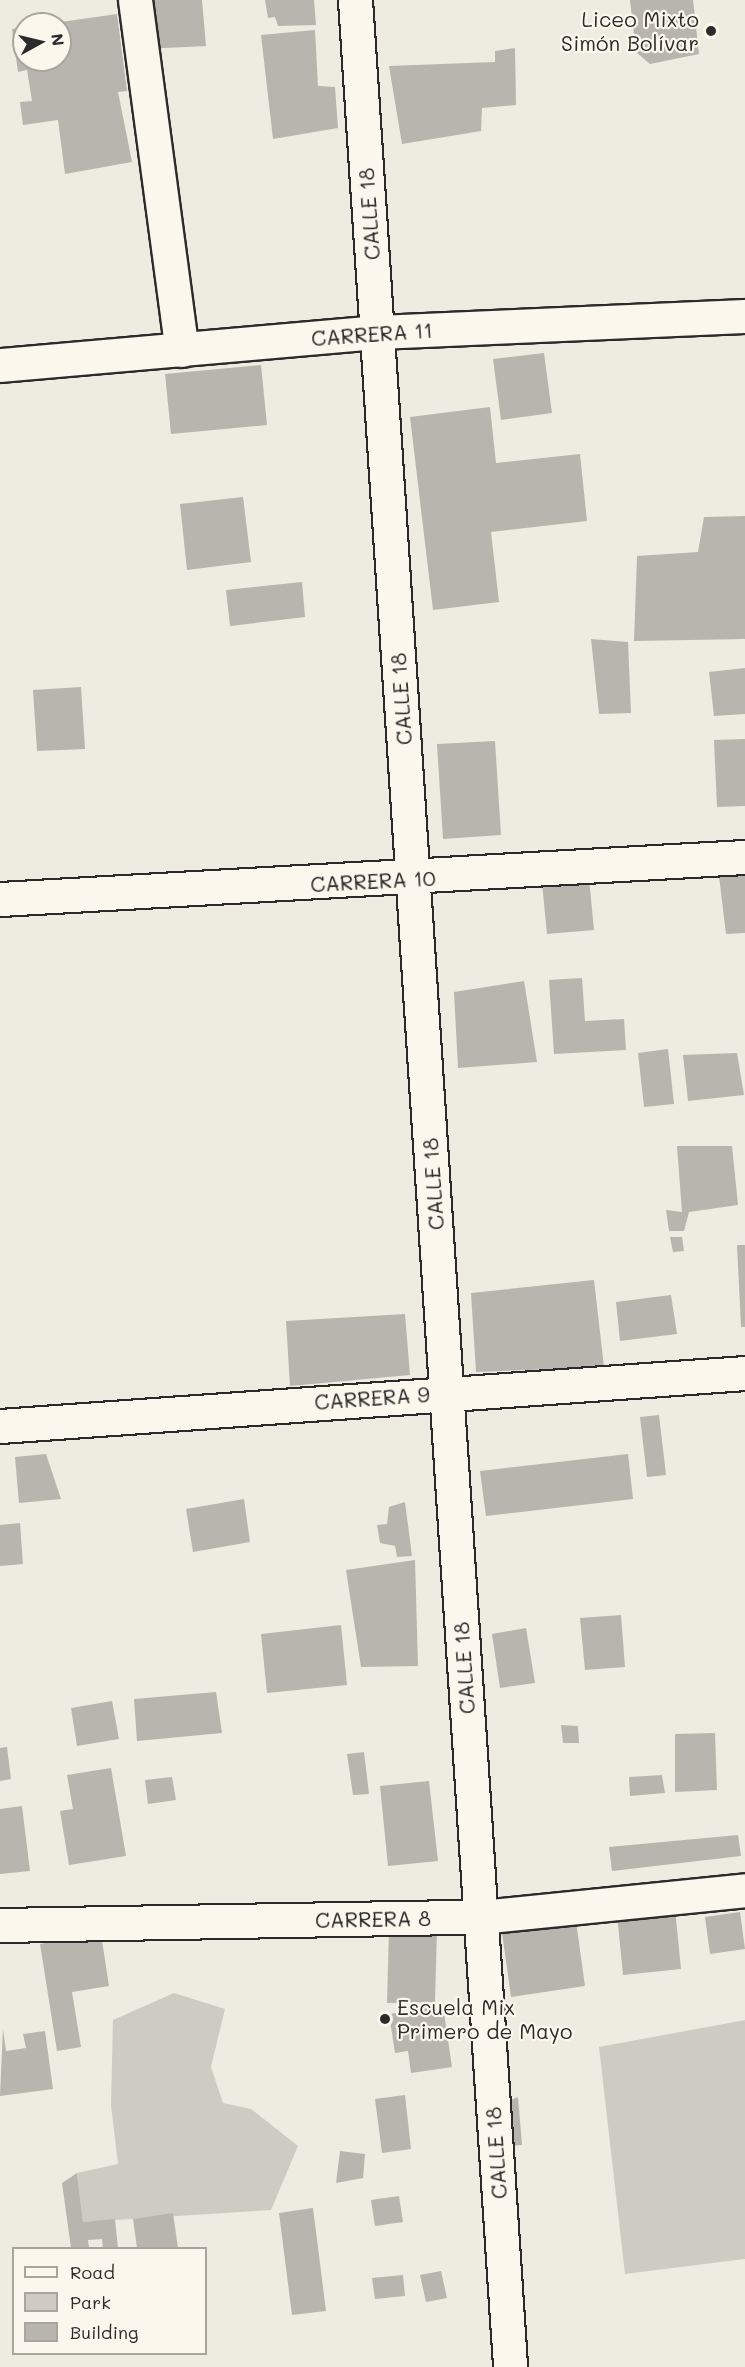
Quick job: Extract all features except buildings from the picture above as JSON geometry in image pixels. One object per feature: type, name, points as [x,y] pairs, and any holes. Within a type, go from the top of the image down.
[{"type":"street","points":[[135,0],[182,350]]},
{"type":"street","name":"CALLE 18","points":[[355,0],[510,2367]]},
{"type":"street","name":"CARRERA 11","points":[[0,365],[377,332],[745,316]]},
{"type":"street","name":"CARRERA 10","points":[[0,899],[412,879],[745,858]]},
{"type":"street","name":"CARRERA 9","points":[[0,1426],[446,1392],[745,1373]]},
{"type":"street","name":"CARRERA 8","points":[[0,1925],[481,1917],[745,1890]]},
{"type":"green space","points":[[174,1993],[225,2009],[211,2067],[223,2103],[251,2109],[298,2146],[271,2210],[83,2222],[77,2173],[118,2164],[111,2105],[113,2020]]},
{"type":"green space","points":[[745,2020],[745,2259],[625,2274],[599,2047]]},
{"type":"place","name":"Liceo Mixto Simón Bolívar","points":[[711,31]]},
{"type":"place","name":"Escuela Mix Primero de Mayo","points":[[385,2019]]}]
